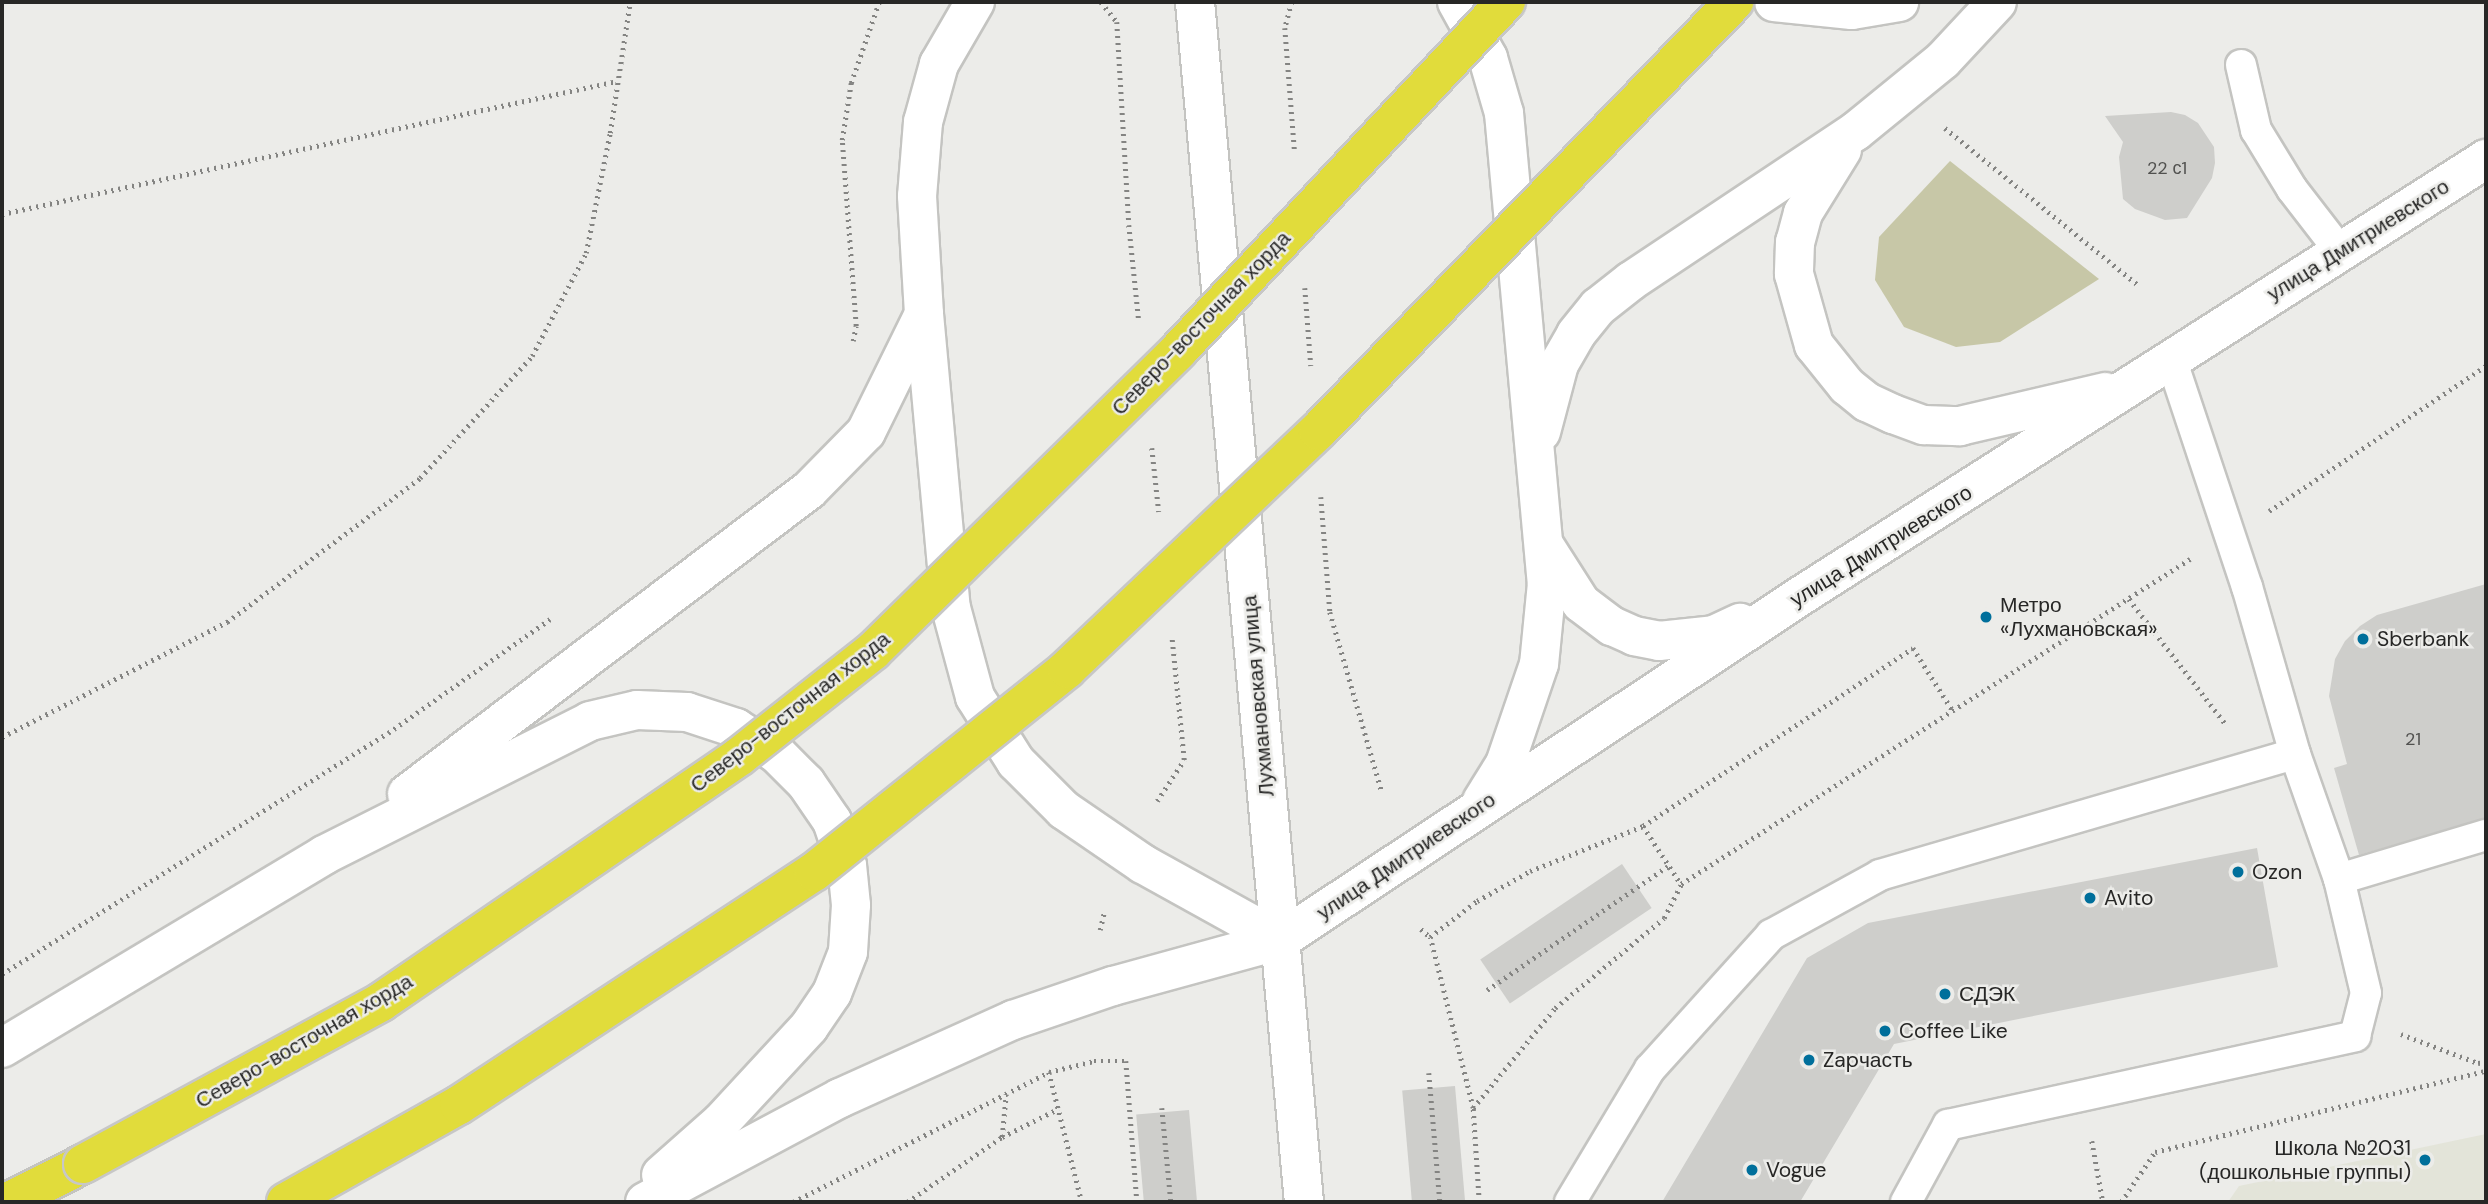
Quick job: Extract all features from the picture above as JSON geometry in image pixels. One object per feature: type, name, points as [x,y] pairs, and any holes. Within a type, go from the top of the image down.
[{"type":"highway","name":"Северо-восточная хорда","points":[[8,1202],[381,1002],[740,756],[873,651],[1178,351],[1507,2]]},
{"type":"highway","points":[[286,1202],[459,1105],[814,872],[1067,669],[1318,431],[1734,2]]},
{"type":"street","points":[[975,2],[939,64],[923,122],[917,196],[924,314],[951,608],[975,698],[1016,762],[1064,810],[1143,864],[1280,940]]},
{"type":"street","name":"Лухмановская улица","points":[[1195,2],[1304,1202]]},
{"type":"street","points":[[1457,2],[1488,58],[1504,113],[1547,583],[1539,664],[1505,764],[1478,808]]},
{"type":"street","points":[[1774,2],[1852,10],[1899,2]]},
{"type":"street","points":[[1534,457],[1559,364],[1576,334],[1598,307],[1631,281],[1856,131],[1943,60],[1997,2]]},
{"type":"street","points":[[1856,131],[1825,172],[1803,213],[1795,242],[1794,274],[1814,345],[1847,386],[1867,402],[1924,425],[1960,426],[2135,385]]},
{"type":"street","name":"улица Дмитриевского","points":[[645,1202],[840,1098],[1013,1020],[1113,986],[1280,940],[1805,593],[2486,159]]},
{"type":"street","points":[[324,855],[630,628],[808,490],[866,432],[924,314]]},
{"type":"street","points":[[1543,544],[1581,603],[1612,626],[1634,636],[1660,641],[1714,635],[1805,593]]},
{"type":"street","points":[[2,1048],[324,855],[590,721],[637,710],[687,712],[736,728],[777,754],[806,783],[832,821],[846,865],[851,905],[848,952],[832,993],[808,1027],[721,1122],[631,1202]]},
{"type":"lane","points":[[2241,65],[2256,130],[2292,189],[2340,251]]},
{"type":"lane","points":[[1906,1202],[1948,1125],[2355,1036],[2367,993],[2339,879],[2295,754],[2247,587],[2228,537],[2172,361]]},
{"type":"lane","points":[[1570,1202],[1650,1069],[1771,935],[1880,875],[2295,754]]},
{"type":"lane","points":[[2339,879],[2486,835]]},
{"type":"path","points":[[2,737],[227,622],[420,478],[532,356],[586,253],[630,2]]},
{"type":"path","points":[[852,351],[856,326],[842,140],[851,83],[879,2]]},
{"type":"path","points":[[2,214],[617,81]]},
{"type":"path","points":[[1945,128],[2138,285]]},
{"type":"path","points":[[1473,1108],[1555,1008],[1664,918],[1681,884],[2351,459],[2486,366]]},
{"type":"path","points":[[2129,599],[2255,764]]},
{"type":"path","points":[[2,974],[388,733],[554,617]]},
{"type":"path","points":[[1430,937],[1477,901],[1530,871],[1643,826],[1913,649],[1953,711]]},
{"type":"path","points":[[1643,826],[1681,884]]},
{"type":"path","points":[[1488,990],[1668,866]]},
{"type":"path","points":[[1100,930],[1104,912]]},
{"type":"path","points":[[1421,929],[1430,937],[1473,1108],[1479,1202]]},
{"type":"path","points":[[2360,1018],[2478,1063],[2486,1062]]},
{"type":"path","points":[[793,1202],[1049,1072],[1094,1061],[1126,1061],[1137,1202]]},
{"type":"path","points":[[2121,1202],[2155,1152],[2486,1071]]},
{"type":"path","points":[[1049,1072],[1082,1202]]},
{"type":"path","points":[[1429,1073],[1440,1202]]},
{"type":"path","points":[[1002,1137],[1006,1094]]},
{"type":"path","points":[[2084,1095],[2103,1202]]},
{"type":"path","points":[[1162,1108],[1171,1202]]},
{"type":"path","points":[[907,1202],[1002,1137],[1058,1109]]},
{"type":"shaded area","name":"Школа №2031 (дошкольные группы)","points":[[2486,1134],[2486,1202],[2228,1202],[2239,1186]]},
{"type":"green space","points":[[1950,161],[2099,279],[2000,342],[1956,347],[1904,327],[1875,280],[1879,237]]},
{"type":"building","points":[[2171,112],[2185,115],[2198,123],[2214,147],[2215,163],[2212,178],[2187,218],[2165,220],[2135,209],[2123,199],[2119,157],[2123,142],[2105,116]]},
{"type":"building","points":[[2486,584],[2486,818],[2359,855],[2334,768],[2347,764],[2329,696],[2335,659],[2345,641],[2360,626],[2377,615]]},
{"type":"building","points":[[2257,848],[2278,967],[1894,1044],[1800,1202],[1662,1202],[1807,958],[1868,923]]},
{"type":"building","points":[[1622,864],[1652,908],[1510,1004],[1480,960]]},
{"type":"building","points":[[1455,1086],[1465,1202],[1412,1202],[1402,1091]]},
{"type":"building","points":[[1189,1110],[1197,1202],[1144,1202],[1136,1115]]},
{"type":"place","name":"Метро «Лухмановская»","points":[[1986,617]]},
{"type":"place","name":"Sberbank","points":[[2363,639]]},
{"type":"place","name":"Ozon","points":[[2238,872]]},
{"type":"place","name":"Avito","points":[[2090,898]]},
{"type":"place","name":"СДЭК","points":[[1945,994]]},
{"type":"place","name":"Coffee Like","points":[[1885,1031]]},
{"type":"place","name":"Zapчасть","points":[[1809,1060]]},
{"type":"place","name":"Школа №2031 (дошкольные группы)","points":[[2425,1160]]},
{"type":"place","name":"Vogue","points":[[1752,1170]]}]
